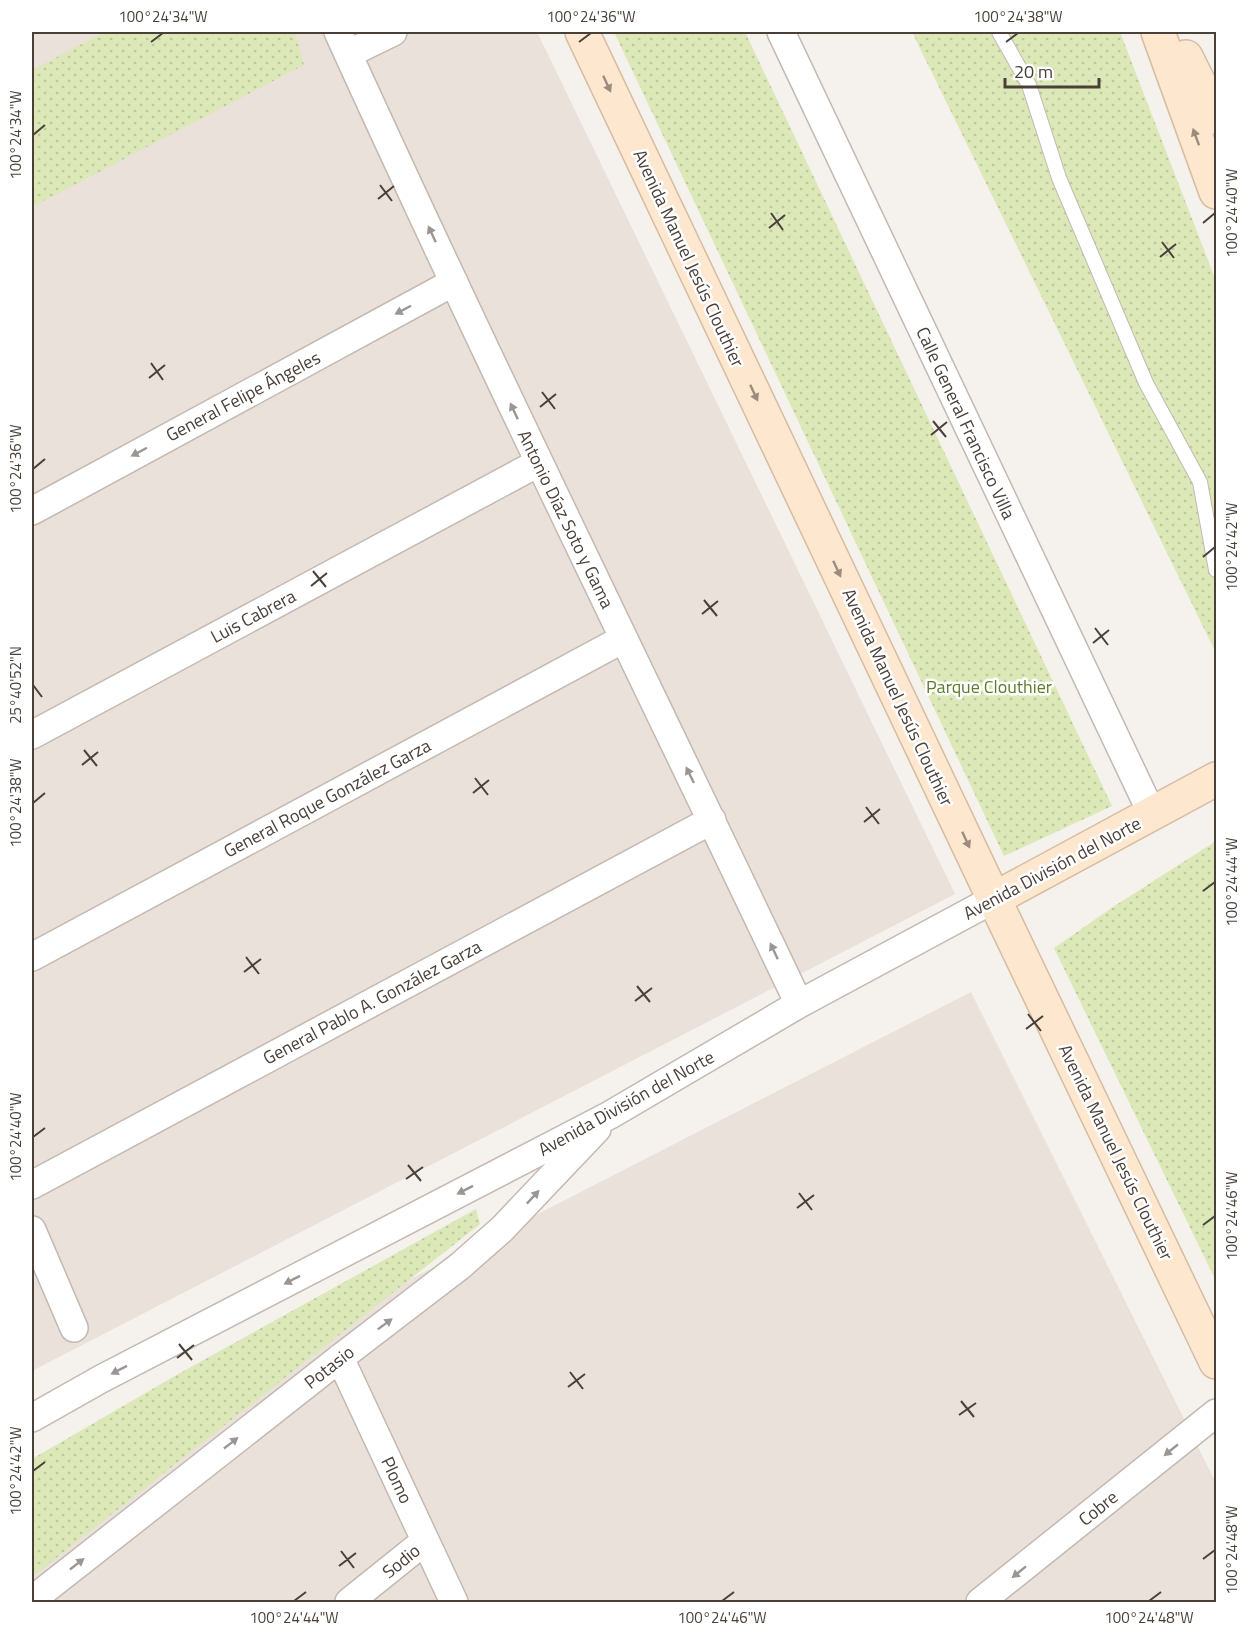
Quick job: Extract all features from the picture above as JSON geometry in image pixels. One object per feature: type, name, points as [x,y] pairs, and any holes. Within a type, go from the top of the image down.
[{"type":"street","points":[[343,43],[393,32]]},
{"type":"street","name":"Avenida Manuel Jesús Clouthier","points":[[582,32],[1216,1362]]},
{"type":"street","name":"Calle General Francisco Villa","points":[[781,32],[1152,814]]},
{"type":"street","points":[[1158,32],[1216,192]]},
{"type":"street","points":[[1173,32],[1216,117]]},
{"type":"street","name":"Antonio Díaz Soto y Gama","points":[[343,43],[538,463],[799,1004]]},
{"type":"street","name":"General Felipe Ángeles","points":[[32,511],[454,282]]},
{"type":"street","name":"Luis Cabrera","points":[[32,735],[538,463]]},
{"type":"street","name":"General Roque González Garza","points":[[32,957],[624,639]]},
{"type":"street","name":"Avenida División del Norte","points":[[32,1418],[101,1379],[610,1115],[799,1004],[1216,779]]},
{"type":"street","name":"General Pablo A. González Garza","points":[[32,1185],[712,820]]},
{"type":"street","name":"Potasio","points":[[32,1600],[340,1358],[446,1278],[502,1229],[610,1115]]},
{"type":"street","points":[[32,1230],[74,1328]]},
{"type":"street","name":"Plomo","points":[[340,1358],[454,1602]]},
{"type":"street","name":"Cobre","points":[[980,1602],[1216,1413]]},
{"type":"street","name":"Sodio","points":[[349,1602],[425,1541]]},
{"type":"lane","points":[[999,32],[1029,85],[1059,178],[1146,383],[1200,482],[1216,570]]},
{"type":"shaded area","points":[[32,32],[537,32],[955,894],[32,1371]]},
{"type":"shaded area","points":[[971,992],[1216,1483],[1216,1602],[32,1602],[32,1473]]},
{"type":"green space","points":[[105,32],[295,32],[304,65],[32,207],[32,70]]},
{"type":"green space","name":"Parque Clouthier","points":[[614,32],[745,32],[1112,806],[1004,856]]},
{"type":"green space","points":[[912,32],[1120,32],[1216,281],[1216,653]]},
{"type":"green space","points":[[1216,841],[1216,1281],[1054,948]]},
{"type":"green space","points":[[476,1209],[480,1224],[32,1577],[32,1459],[173,1377]]}]
